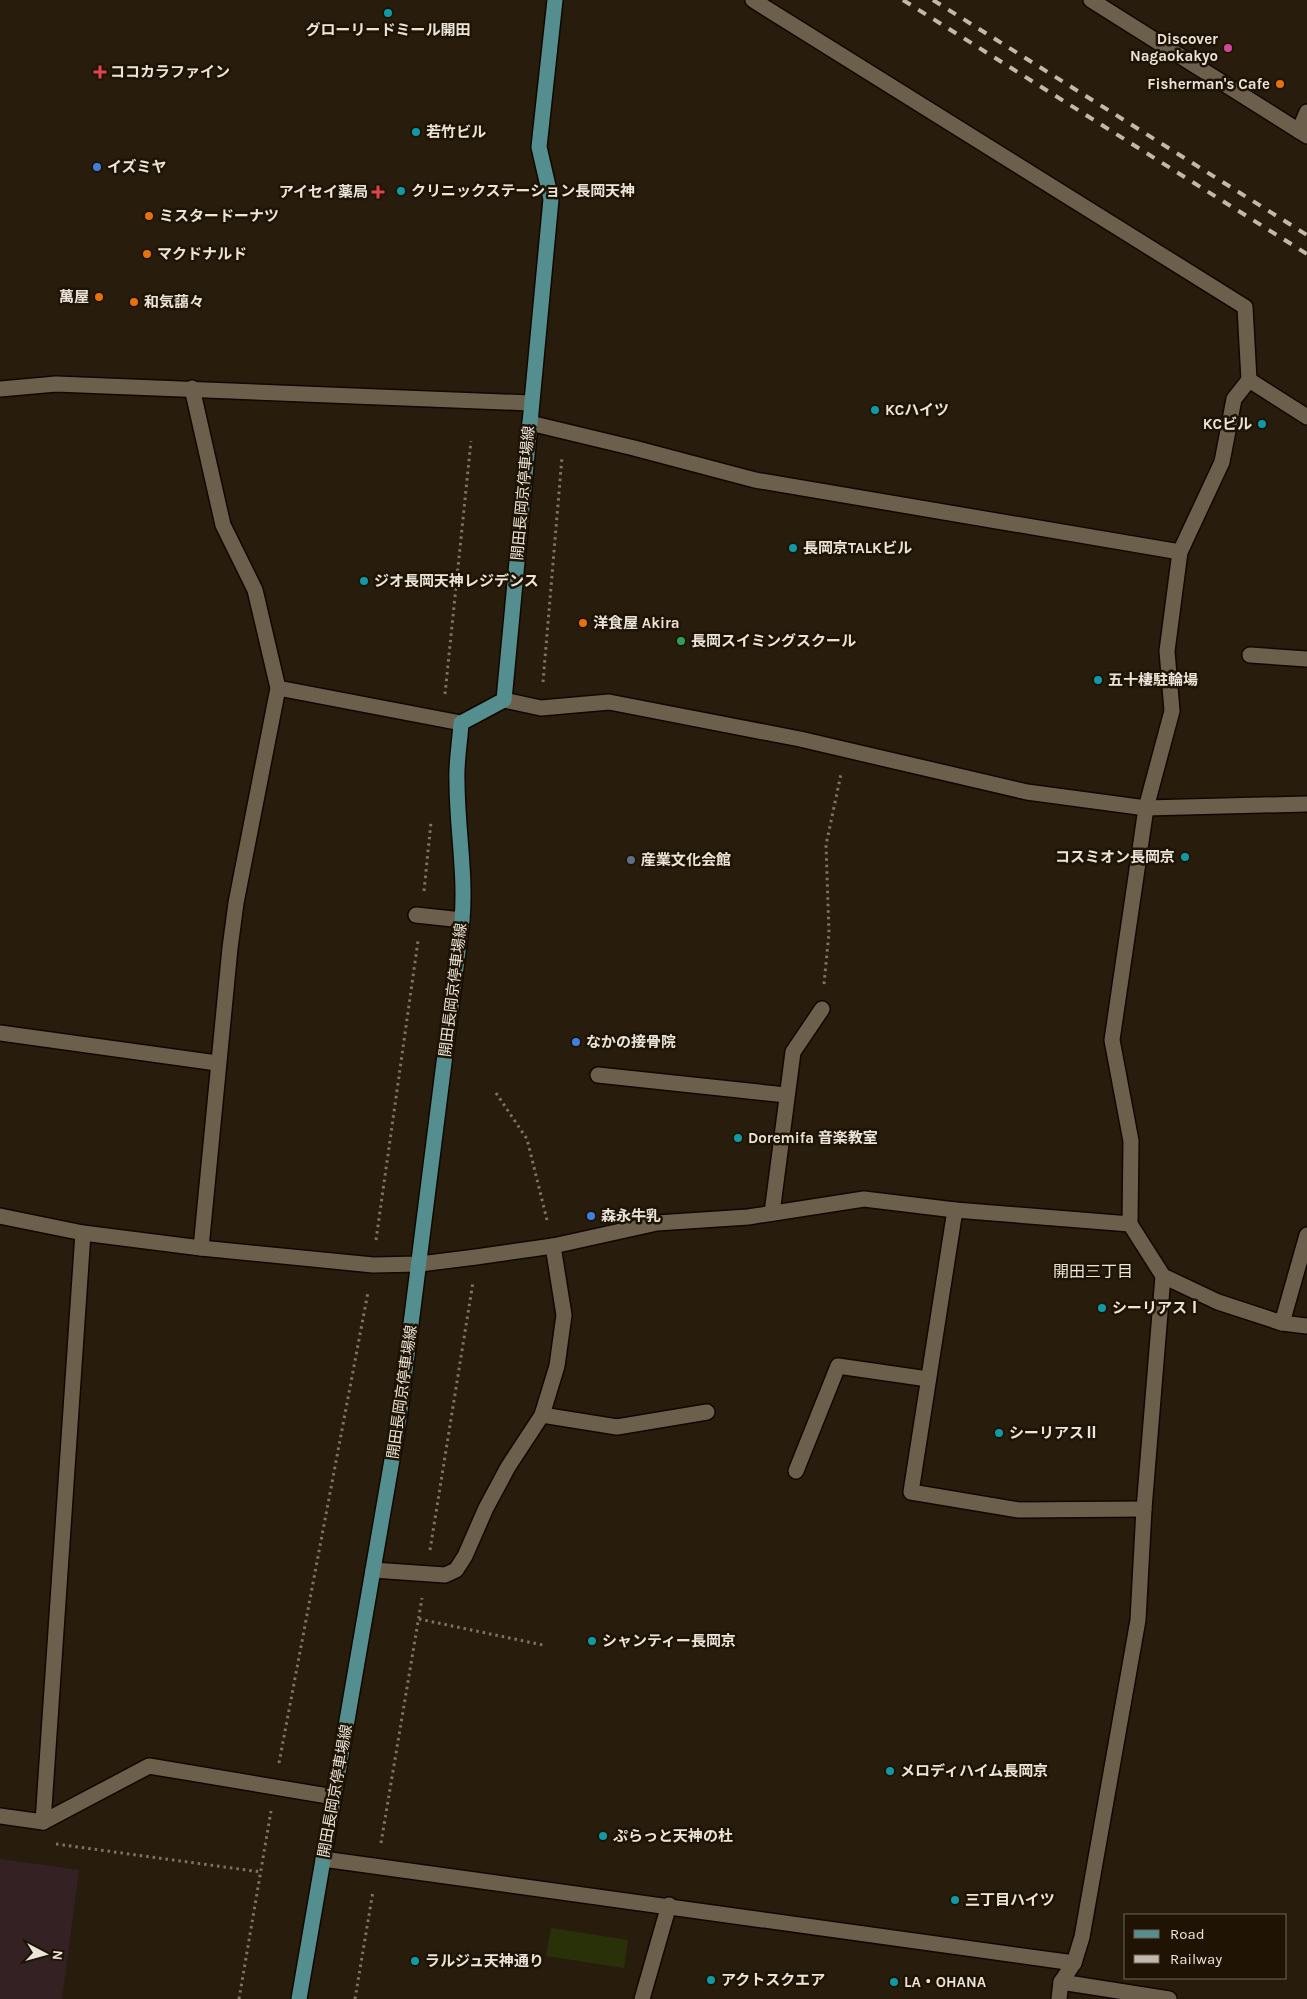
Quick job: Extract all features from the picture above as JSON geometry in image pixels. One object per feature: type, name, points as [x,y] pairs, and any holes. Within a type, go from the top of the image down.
[{"type":"main road","name":"開田長岡京停車場線","points":[[504,700],[530,423],[530,403],[551,199],[539,147],[555,0]]},
{"type":"main road","points":[[461,723],[504,700]]},
{"type":"main road","name":"開田長岡京停車場線","points":[[299,1999],[399,1419],[420,1264],[465,887],[460,848],[456,779],[461,723]]},
{"type":"street","points":[[754,0],[1245,307],[1249,380],[1234,399],[1222,462],[1180,552],[1167,651],[1172,711],[1146,808],[1112,1040],[1131,1141],[1130,1224],[1162,1276],[1218,1302],[1282,1323],[1307,1326]]},
{"type":"street","points":[[1091,0],[1303,134],[1307,112]]},
{"type":"street","points":[[1249,380],[1307,417]]},
{"type":"street","points":[[0,389],[56,384],[530,403]]},
{"type":"street","points":[[192,388],[222,525],[255,590],[278,688],[236,903],[217,1063],[201,1248]]},
{"type":"street","points":[[530,423],[755,480],[1180,552]]},
{"type":"street","points":[[1250,655],[1307,660]]},
{"type":"street","points":[[278,688],[461,723]]},
{"type":"street","points":[[504,700],[541,708],[609,702],[846,749],[1027,792],[1146,808],[1307,804]]},
{"type":"street","points":[[419,915],[462,920]]},
{"type":"street","points":[[772,1213],[793,1052],[822,1009]]},
{"type":"street","points":[[0,1032],[217,1063]]},
{"type":"street","points":[[598,1075],[786,1095]]},
{"type":"street","points":[[0,1216],[83,1233],[201,1248],[373,1265],[420,1264],[553,1246],[657,1223],[748,1218],[864,1200],[955,1210],[1130,1224]]},
{"type":"street","points":[[955,1210],[911,1492],[1019,1510],[1144,1509]]},
{"type":"street","points":[[43,1822],[83,1233]]},
{"type":"street","points":[[1282,1323],[1307,1235]]},
{"type":"street","points":[[373,1570],[446,1575],[456,1570],[508,1467],[542,1415],[557,1366],[564,1315],[553,1246]]},
{"type":"street","points":[[1059,1999],[1061,1982],[1074,1963],[1082,1937],[1138,1620],[1144,1509],[1162,1276]]},
{"type":"street","points":[[796,1471],[838,1366],[928,1379]]},
{"type":"street","points":[[542,1415],[617,1427],[707,1412]]},
{"type":"street","points":[[0,1816],[43,1822],[149,1766],[334,1797]]},
{"type":"street","points":[[323,1859],[669,1905],[1074,1963]]},
{"type":"street","points":[[642,1999],[669,1905]]},
{"type":"street","points":[[1061,1982],[1169,1999]]},
{"type":"path","points":[[442,719],[471,441]]},
{"type":"path","points":[[541,708],[562,452]]},
{"type":"path","points":[[822,1009],[828,934],[826,846],[846,749]]},
{"type":"path","points":[[375,1246],[432,817]]},
{"type":"path","points":[[496,1093],[527,1138],[553,1246]]},
{"type":"path","points":[[355,1999],[419,1619],[474,1274]]},
{"type":"path","points":[[239,1999],[275,1787],[368,1292]]},
{"type":"path","points":[[419,1619],[543,1645]]},
{"type":"path","points":[[48,1843],[261,1872]]},
{"type":"shaded area","points":[[0,1859],[79,1870],[62,1999],[0,1999]]},
{"type":"green space","points":[[551,1928],[628,1940],[624,1968],[546,1956]]},
{"type":"railway","points":[[903,0],[1307,254]]},
{"type":"railway","points":[[933,0],[1307,235]]},
{"type":"place","name":"グローリードミール開田","points":[[388,13]]},
{"type":"place","name":"Discover Nagaokakyo","points":[[1228,48]]},
{"type":"place","name":"ココカラファイン","points":[[100,72]]},
{"type":"place","name":"Fisherman's Cafe","points":[[1280,84]]},
{"type":"place","name":"若竹ビル","points":[[416,132]]},
{"type":"place","name":"イズミヤ","points":[[97,167]]},
{"type":"place","name":"クリニックステーション長岡天神","points":[[401,191]]},
{"type":"place","name":"アイセイ薬局","points":[[378,192]]},
{"type":"place","name":"ミスタードーナツ","points":[[149,216]]},
{"type":"place","name":"マクドナルド","points":[[147,254]]},
{"type":"place","name":"萬屋","points":[[99,297]]},
{"type":"place","name":"和気藹々","points":[[134,302]]},
{"type":"place","name":"KCハイツ","points":[[875,410]]},
{"type":"place","name":"KCビル","points":[[1262,424]]},
{"type":"place","name":"長岡京TALKビル","points":[[793,548]]},
{"type":"place","name":"ジオ長岡天神レジデンス","points":[[364,581]]},
{"type":"place","name":"洋食屋 Akira","points":[[583,623]]},
{"type":"place","name":"長岡スイミングスクール","points":[[681,641]]},
{"type":"place","name":"五十棲駐輪場","points":[[1098,680]]},
{"type":"place","name":"コスミオン長岡京","points":[[1185,857]]},
{"type":"place","name":"産業文化会館","points":[[631,860]]},
{"type":"place","name":"なかの接骨院","points":[[576,1042]]},
{"type":"place","name":"Doremifa 音楽教室","points":[[738,1138]]},
{"type":"place","name":"森永牛乳","points":[[591,1216]]},
{"type":"place","name":"シーリアスⅠ","points":[[1102,1308]]},
{"type":"place","name":"シーリアスⅡ","points":[[999,1433]]},
{"type":"place","name":"シャンティー長岡京","points":[[592,1641]]},
{"type":"place","name":"メロディハイム長岡京","points":[[890,1771]]},
{"type":"place","name":"ぷらっと天神の杜","points":[[603,1836]]},
{"type":"place","name":"三丁目ハイツ","points":[[955,1900]]},
{"type":"place","name":"ラルジュ天神通り","points":[[415,1961]]},
{"type":"place","name":"アクトスクエア","points":[[711,1980]]},
{"type":"place","name":"LA・OHANA","points":[[894,1982]]},
{"type":"district","name":"開田三丁目","points":[[1093,1271]]}]
